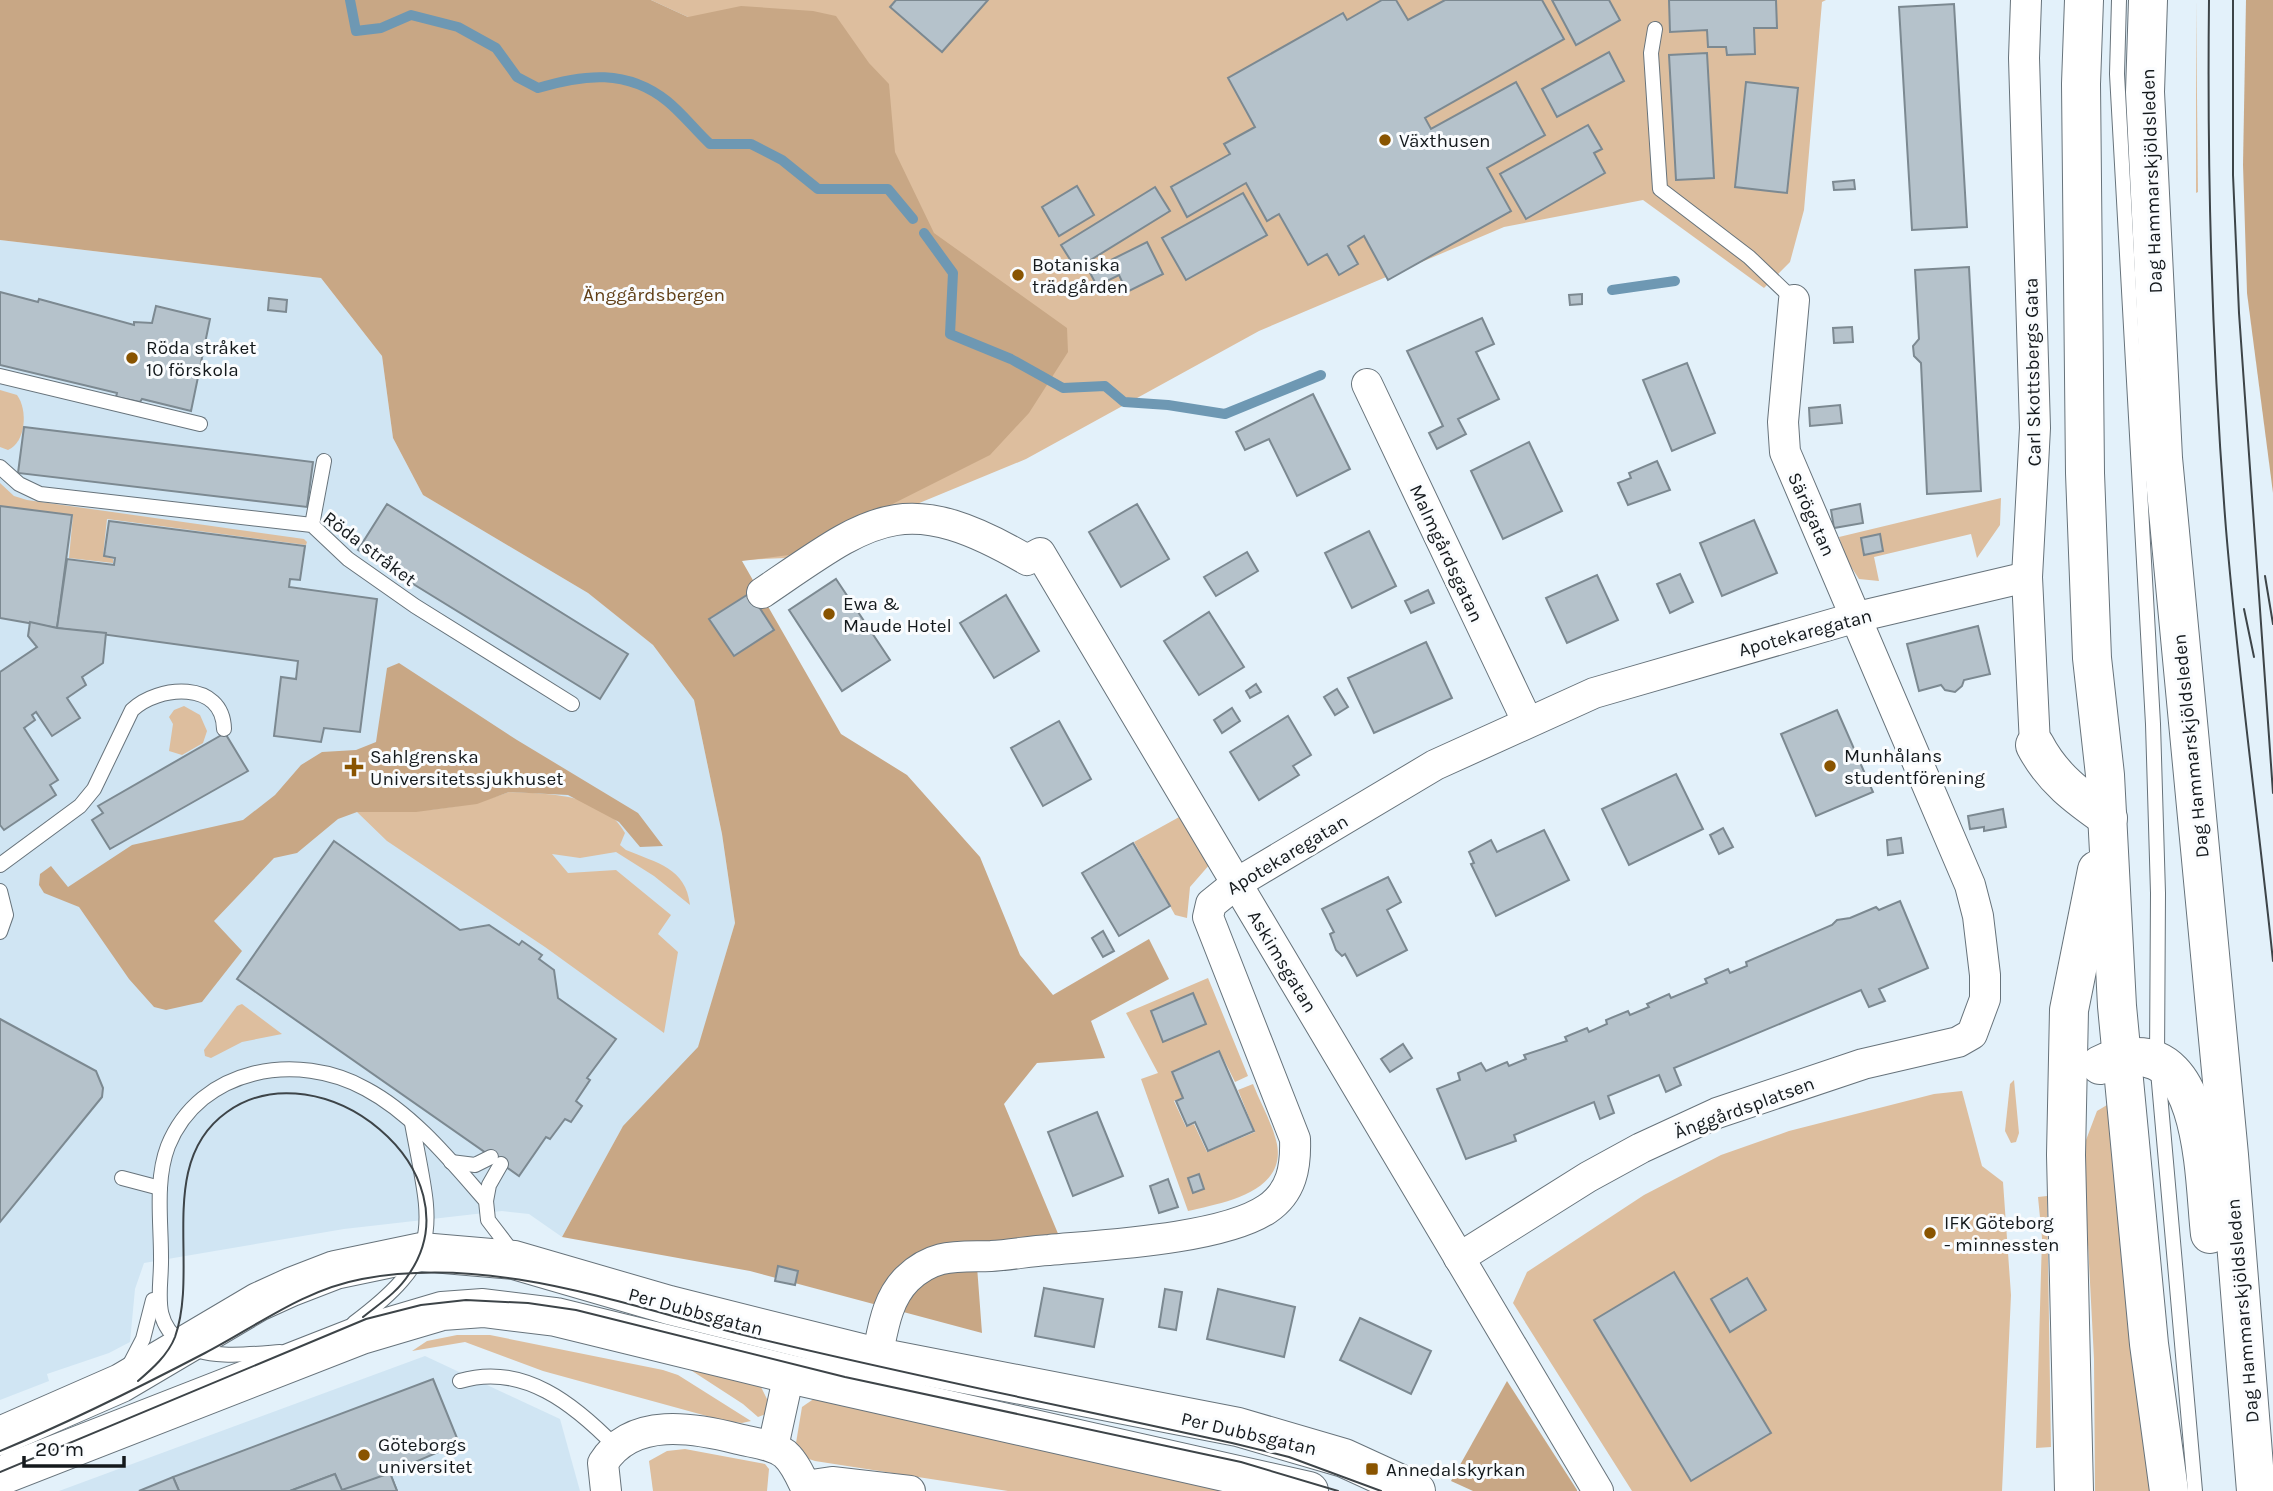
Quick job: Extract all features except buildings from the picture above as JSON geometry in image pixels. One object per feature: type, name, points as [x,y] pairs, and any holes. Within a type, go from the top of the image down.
[{"type":"main road","points":[[2084,0],[2081,84],[2085,472],[2092,659],[2108,818],[2140,1058],[2149,1344],[2169,1491]]},
{"type":"main road","name":"Dag Hammarskjöldsleden","points":[[2148,0],[2145,92],[2163,458],[2256,1491]]},
{"type":"main road","points":[[2035,745],[2044,762],[2069,791],[2108,818]]},
{"type":"main road","points":[[2074,1491],[2066,1168],[2069,1010],[2108,818]]},
{"type":"main road","points":[[2068,1130],[2081,1082],[2103,1062],[2140,1058],[2182,1083],[2198,1128],[2225,1357],[2251,1422]]},
{"type":"main road","name":"Per Dubbsgatan","points":[[0,1436],[121,1383],[258,1302],[335,1270],[421,1252],[519,1262],[669,1305],[877,1357],[1250,1430],[1344,1458],[1416,1491]]},
{"type":"main road","name":"Per Dubbsgatan","points":[[0,1476],[319,1350],[442,1311],[510,1310],[556,1317],[789,1374],[1309,1491]]},
{"type":"street","name":"Carl Skottsbergs Gata","points":[[2026,0],[2024,58],[2035,428],[2027,577],[2035,745]]},
{"type":"street","name":"Särögatan","points":[[1794,300],[1783,422],[1785,452],[1970,885],[1985,975],[1985,999],[1972,1034]]},
{"type":"street","name":"Malmgårdsgatan","points":[[1367,384],[1527,721]]},
{"type":"street","name":"Askimsgatan","points":[[762,593],[862,527],[908,517],[960,527],[1027,560],[1040,554],[1598,1491]]},
{"type":"street","name":"Apotekaregatan","points":[[877,1357],[892,1298],[906,1280],[932,1262],[957,1254],[991,1256],[1130,1243],[1228,1225],[1269,1208],[1285,1191],[1294,1168],[1295,1139],[1208,917],[1211,904],[1237,883],[1435,765],[1527,721],[1594,693],[1655,673],[1857,617],[2027,577]]},
{"type":"street","name":"Änggårdsplatsen","points":[[1459,1258],[1588,1177],[1642,1147],[1717,1113],[1863,1064],[1958,1042],[1972,1034]]},
{"type":"street","points":[[773,1447],[789,1374]]},
{"type":"street","points":[[606,1491],[603,1462],[616,1447],[647,1431],[675,1429],[700,1429],[773,1447],[786,1455],[806,1488],[832,1482],[910,1491]]},
{"type":"lane","points":[[2119,0],[2117,74],[2153,724],[2158,893],[2140,1058],[2195,1491]]},
{"type":"lane","name":"Särögatan","points":[[1655,29],[1651,53],[1660,189],[1749,257],[1794,300]]},
{"type":"lane","points":[[0,376],[200,424]]},
{"type":"lane","points":[[312,525],[324,461]]},
{"type":"lane","name":"Röda stråket","points":[[0,467],[19,484],[40,494],[312,525],[348,559],[415,606],[572,704]]},
{"type":"lane","points":[[0,865],[80,806],[94,789],[132,710],[141,701],[171,691],[204,695],[220,708],[224,729]]},
{"type":"lane","points":[[0,891],[6,915],[0,932]]},
{"type":"lane","points":[[412,1123],[427,1215],[421,1252],[411,1273],[390,1296],[319,1350],[226,1355],[184,1346],[159,1315],[162,1268],[160,1188],[168,1146],[189,1112],[221,1085],[250,1073],[299,1068],[334,1075],[367,1089],[412,1123],[486,1201]]},
{"type":"lane","points":[[451,1162],[475,1165],[496,1160],[486,1201],[488,1220],[519,1262]]},
{"type":"lane","points":[[122,1178],[160,1188]]},
{"type":"lane","points":[[121,1383],[143,1339],[162,1268]]},
{"type":"lane","points":[[460,1381],[484,1374],[546,1389],[568,1401],[616,1447]]},
{"type":"shaded area","name":"Botaniska trädgården","points":[[651,0],[1826,0],[1822,2],[1804,210],[1790,262],[1764,288],[1643,200],[1504,227],[1259,331],[1026,459],[786,558],[742,560],[688,17]]},
{"type":"shaded area","points":[[2196,0],[2198,192],[2196,193]]},
{"type":"shaded area","name":"Sahlgrenska Universitetssjukhuset","points":[[0,240],[321,278],[382,356],[393,438],[423,495],[588,593],[653,645],[694,700],[722,834],[735,923],[698,1049],[622,1128],[562,1237],[529,1214],[502,1211],[344,1229],[144,1263],[135,1289],[130,1342],[109,1353],[47,1374],[49,1381],[0,1400]]},
{"type":"shaded area","points":[[0,390],[17,395],[23,409],[22,433],[19,440],[8,450],[0,447]]},
{"type":"shaded area","points":[[0,483],[14,496],[27,500],[304,539],[307,542],[306,545],[107,519],[103,556],[113,559],[113,563],[69,558],[73,515],[0,506]]},
{"type":"shaded area","points":[[2001,498],[2000,525],[1977,558],[1971,534],[1874,557],[1879,581],[1859,579],[1846,559],[1839,537]]},
{"type":"shaded area","points":[[184,706],[200,715],[207,731],[203,743],[182,755],[169,751],[173,724],[169,717],[174,710]]},
{"type":"shaded area","points":[[509,792],[574,798],[603,810],[625,833],[620,845],[659,863],[683,883],[690,905],[654,876],[616,852],[580,858],[552,854],[568,873],[616,870],[671,915],[658,934],[678,952],[664,1033],[545,947],[387,841],[357,812],[453,807]]},
{"type":"shaded area","points":[[1181,816],[1210,864],[1190,887],[1187,918],[1175,915],[1134,842]]},
{"type":"shaded area","points":[[1208,978],[1248,1076],[1235,1082],[1219,1050],[1171,1072],[1183,1097],[1174,1101],[1186,1127],[1194,1124],[1207,1152],[1255,1132],[1238,1090],[1253,1084],[1274,1133],[1278,1158],[1273,1172],[1250,1192],[1188,1211],[1141,1079],[1158,1073],[1126,1013]]},
{"type":"shaded area","points":[[242,1004],[282,1034],[242,1042],[211,1058],[205,1056],[204,1050],[237,1006]]},
{"type":"shaded area","points":[[2014,1080],[2019,1133],[2016,1142],[2011,1143],[2005,1131],[2010,1084]]},
{"type":"shaded area","points":[[1962,1091],[1982,1166],[2003,1182],[2011,1295],[2002,1491],[1632,1491],[1513,1303],[1527,1272],[1644,1195],[1721,1155],[1789,1131],[1934,1094]]},
{"type":"shaded area","points":[[2107,1105],[2154,1491],[2095,1491],[2094,1359],[2083,1148],[2097,1111]]},
{"type":"shaded area","points":[[2047,1196],[2051,1447],[2036,1448],[2042,1238],[2038,1197]]},
{"type":"shaded area","points":[[457,1335],[490,1335],[663,1370],[678,1375],[751,1421],[725,1421],[543,1371],[465,1342],[412,1351],[427,1341]]},
{"type":"shaded area","name":"Göteborgs universitet","points":[[425,1356],[560,1419],[580,1491],[59,1491]]},
{"type":"shaded area","points":[[686,1367],[760,1385],[769,1403],[766,1414],[758,1417],[743,1404]]},
{"type":"shaded area","points":[[815,1398],[1242,1491],[1008,1491],[815,1461],[803,1457],[795,1449],[802,1407]]},
{"type":"shaded area","points":[[685,1449],[765,1464],[769,1469],[767,1491],[653,1491],[649,1461],[667,1451]]},
{"type":"green space","name":"Änggårdsbergen","points":[[0,0],[651,0],[688,17],[741,6],[813,11],[836,16],[869,63],[889,84],[895,152],[934,233],[1067,328],[1068,352],[1029,413],[990,455],[789,555],[742,561],[841,734],[907,775],[980,857],[1020,955],[1053,995],[1149,939],[1169,979],[1091,1021],[1105,1058],[1037,1063],[1004,1104],[1059,1236],[976,1253],[982,1333],[750,1271],[562,1237],[623,1126],[698,1047],[735,923],[722,834],[694,700],[653,645],[588,593],[423,495],[393,438],[382,356],[321,278],[0,240]]},
{"type":"green space","points":[[2246,0],[2273,0],[2273,493],[2247,293],[2243,165]]},
{"type":"green space","points":[[399,663],[517,740],[638,813],[663,846],[640,847],[619,822],[568,795],[509,792],[477,804],[416,812],[357,812],[338,819],[297,853],[274,858],[214,921],[242,951],[202,1002],[166,1010],[154,1007],[129,979],[79,907],[44,893],[39,885],[40,874],[51,866],[68,887],[132,845],[243,820],[275,795],[301,765],[322,752],[356,750],[376,742],[387,668]]},
{"type":"green space","points":[[1507,1381],[1577,1491],[1473,1491],[1451,1481]]},
{"type":"waterway","points":[[350,0],[356,31],[381,28],[411,15],[458,27],[496,48],[517,77],[538,88],[572,80],[605,77],[636,84],[667,101],[710,144],[751,144],[782,160],[818,189],[888,189],[913,219]]},
{"type":"waterway","points":[[924,233],[953,273],[950,334],[1011,359],[1063,388],[1105,386],[1124,402],[1168,405],[1225,414],[1321,375]]},
{"type":"waterway","points":[[1612,290],[1675,281]]},
{"type":"tram line","points":[[2209,0],[2212,264],[2221,463],[2236,637],[2273,961]]},
{"type":"tram line","points":[[2233,0],[2233,175],[2239,313],[2273,793]]},
{"type":"tram line","points":[[2265,576],[2273,624]]},
{"type":"tram line","points":[[2244,609],[2254,657]]},
{"type":"tram line","points":[[138,1381],[164,1356],[175,1337],[184,1279],[185,1187],[192,1159],[205,1133],[227,1112],[265,1096],[305,1095],[344,1107],[380,1129],[407,1160],[423,1196],[425,1235],[409,1274],[394,1292],[363,1317]]},
{"type":"tram line","points":[[0,1451],[129,1392],[320,1291],[362,1279],[412,1273],[462,1273],[561,1288],[815,1352],[1232,1443],[1289,1457],[1381,1491]]},
{"type":"tram line","points":[[0,1472],[366,1319],[421,1305],[466,1300],[528,1303],[576,1310],[845,1377],[1241,1462],[1338,1491]]},
{"type":"place","name":"Växthusen","points":[[1385,140]]},
{"type":"place","name":"Botaniska trädgården","points":[[1018,275]]},
{"type":"place","name":"Röda stråket 10 förskola","points":[[132,358]]},
{"type":"place","name":"Ewa & Maude Hotel","points":[[829,614]]},
{"type":"place","name":"Munhålans studentförening","points":[[1830,766]]},
{"type":"place","name":"Sahlgrenska Universitetssjukhuset","points":[[354,767]]},
{"type":"place","name":"IFK Göteborg - minnessten","points":[[1930,1233]]},
{"type":"place","name":"Göteborgs universitet","points":[[364,1455]]},
{"type":"place","name":"Annedalskyrkan","points":[[1372,1469]]}]
